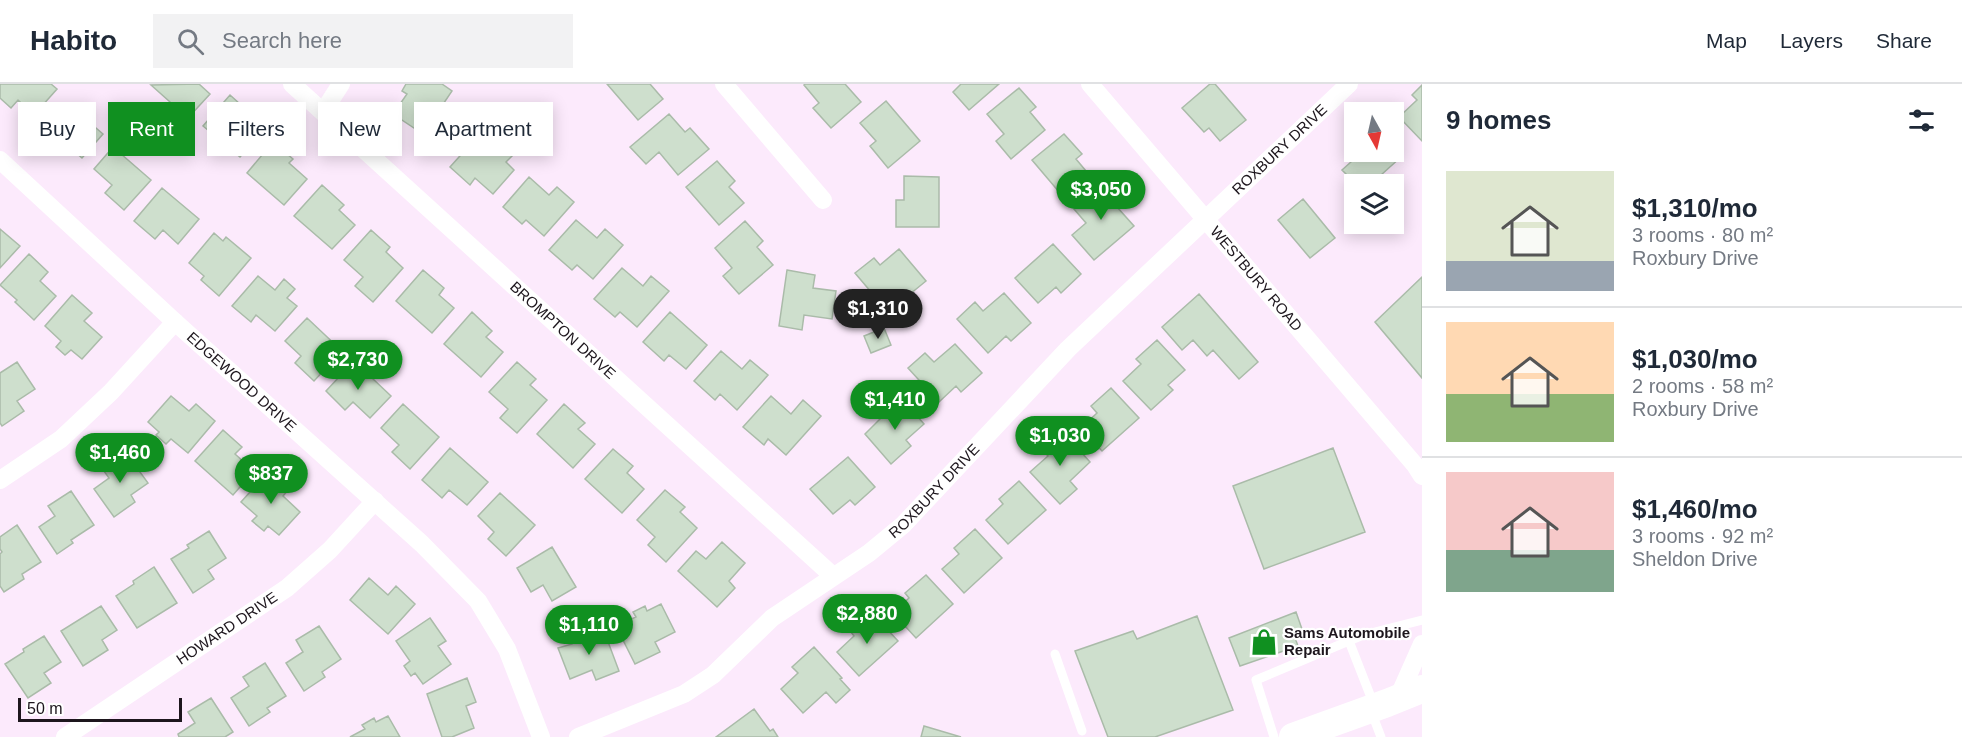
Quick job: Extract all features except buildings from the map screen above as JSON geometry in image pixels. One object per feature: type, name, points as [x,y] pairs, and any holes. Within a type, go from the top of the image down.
[{"type":"main road","points":[[1293,737],[1392,701]]},
{"type":"street","name":"BROMPTON DRIVE","points":[[292,84],[318,107]]},
{"type":"street","points":[[329,102],[341,84]]},
{"type":"street","points":[[724,84],[823,200]]},
{"type":"street","name":"WESTBURY ROAD","points":[[1090,84],[1422,476]]},
{"type":"street","name":"ROXBURY DRIVE","points":[[578,737],[684,694],[713,675],[772,618],[869,553],[903,525],[1068,349],[1349,84]]},
{"type":"street","name":"BROMPTON DRIVE","points":[[371,156],[833,576]]},
{"type":"street","name":"EDGEWOOD DRIVE","points":[[0,160],[175,322],[422,544],[478,601],[507,649],[541,737]]},
{"type":"street","points":[[0,480],[61,439],[111,392],[175,322]]},
{"type":"street","name":"HOWARD DRIVE","points":[[65,737],[287,588],[330,550],[375,501]]},
{"type":"street","points":[[1392,701],[1422,644]]},
{"type":"lane","points":[[1274,737],[1256,680],[1349,640],[1422,620]]},
{"type":"lane","points":[[1349,640],[1392,701],[1381,737]]},
{"type":"lane","points":[[1055,654],[1082,731]]},
{"type":"place","name":"Sams Automobile Repair","points":[[1264,642]]}]
